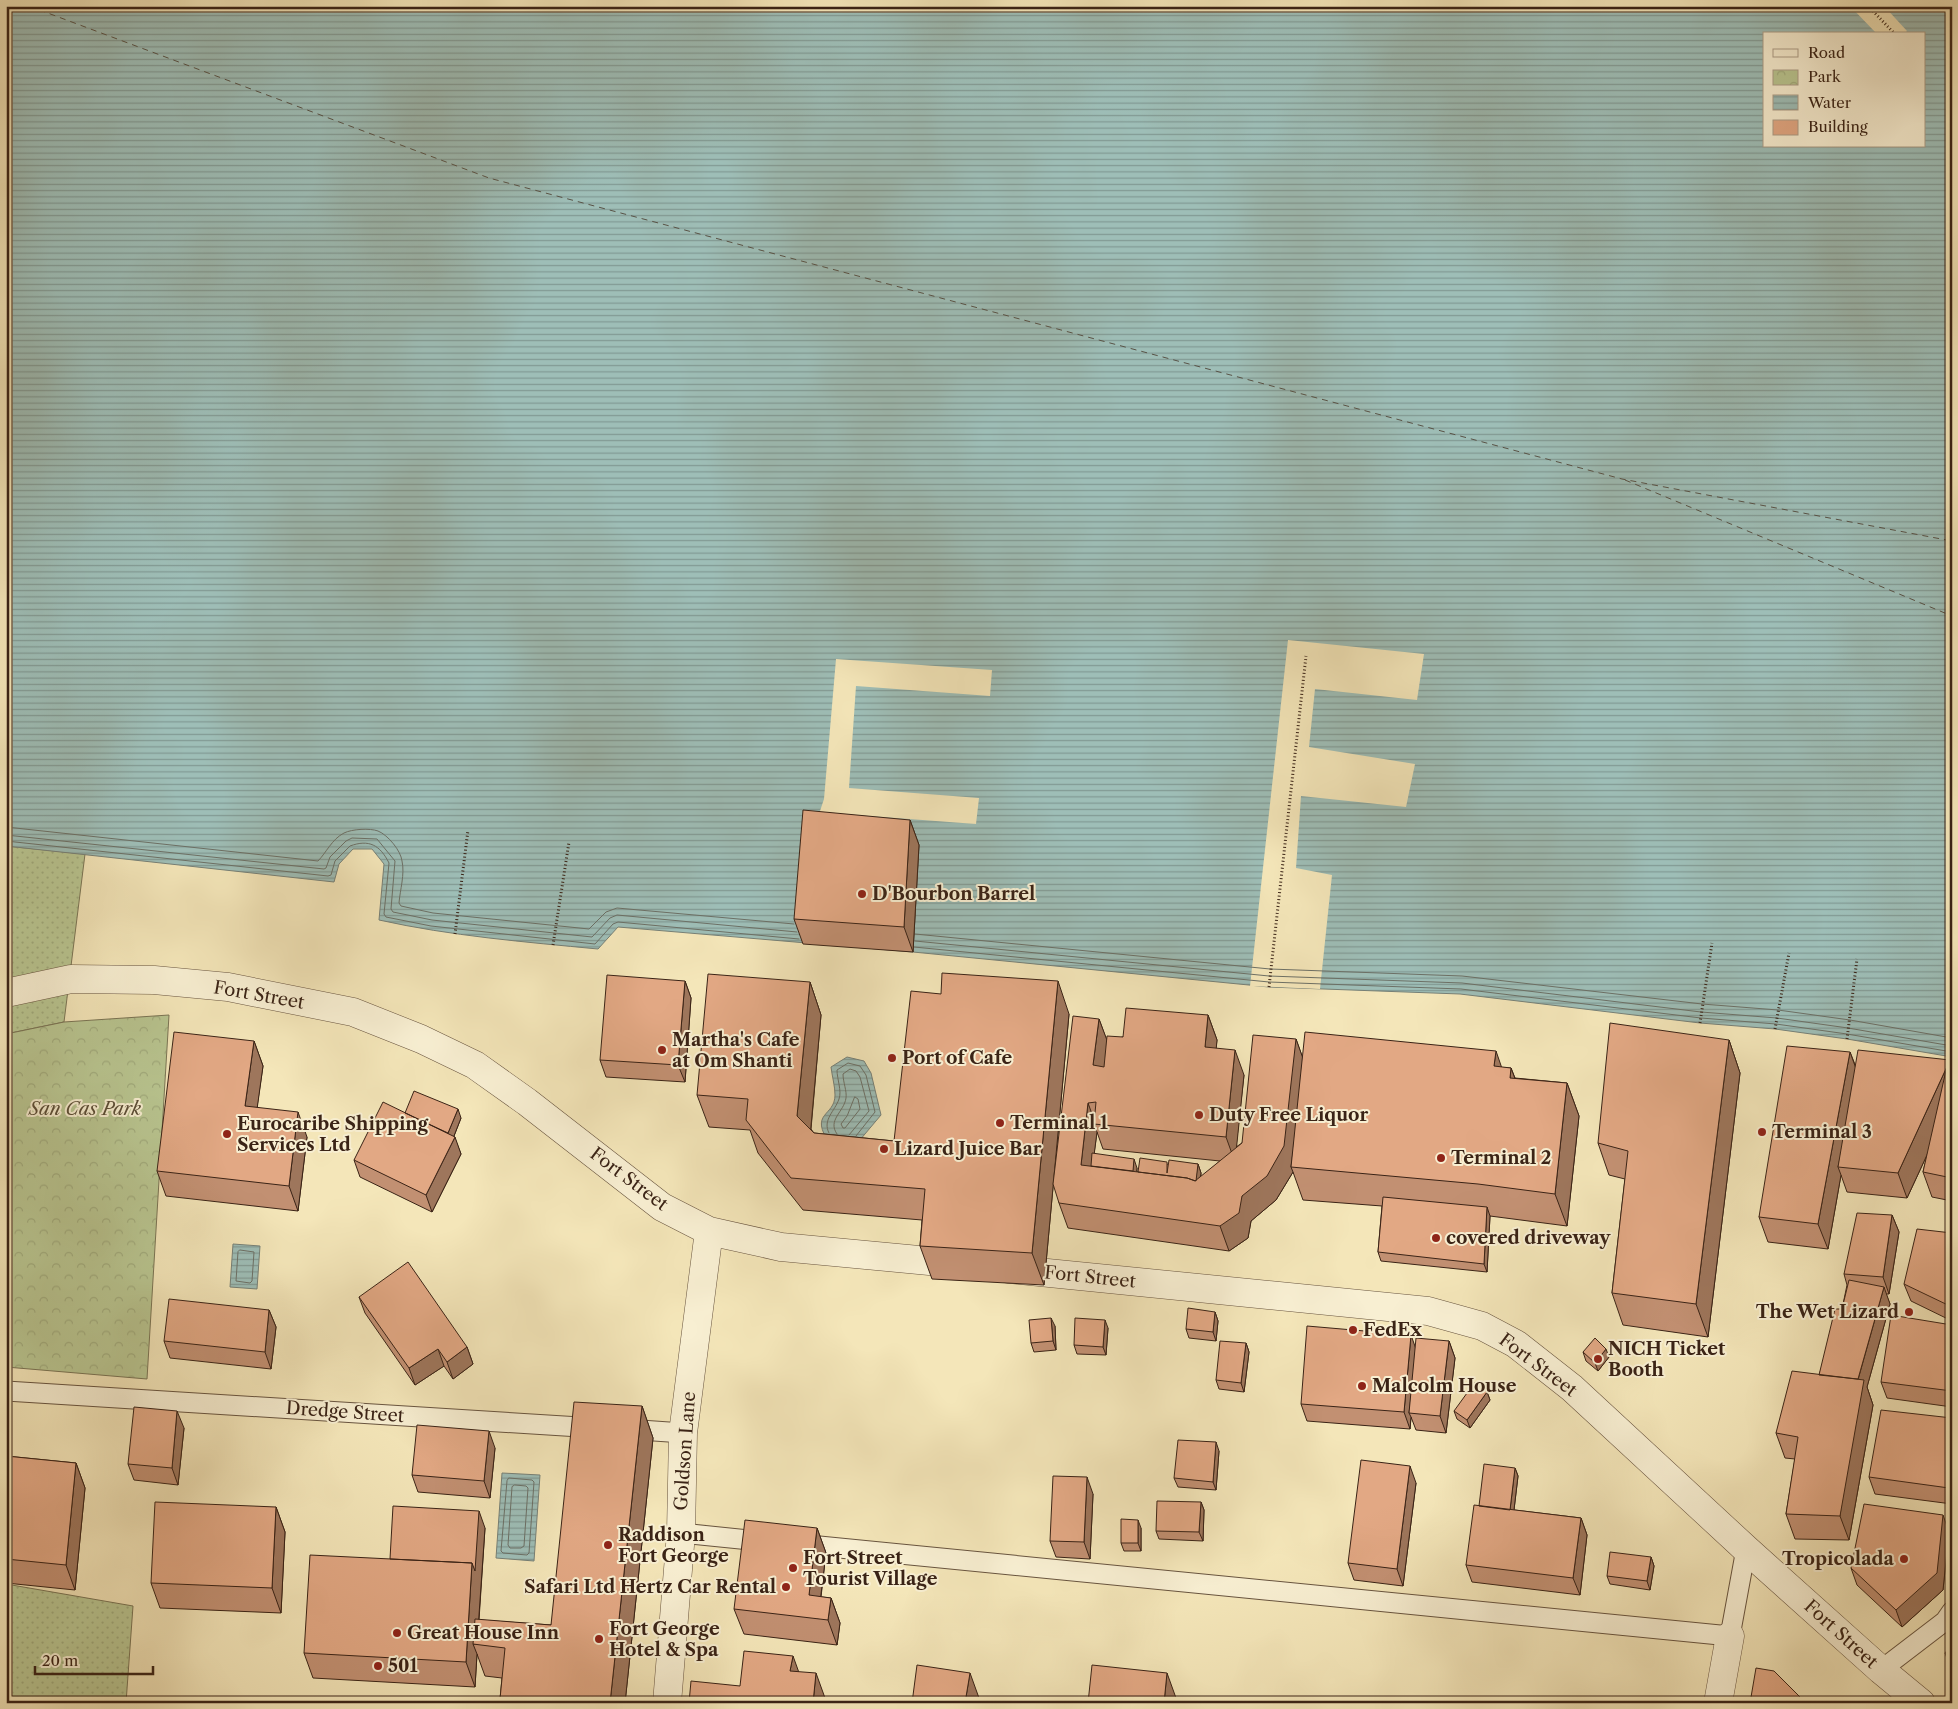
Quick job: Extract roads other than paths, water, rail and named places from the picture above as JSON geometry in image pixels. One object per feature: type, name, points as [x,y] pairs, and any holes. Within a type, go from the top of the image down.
[{"type":"street","name":"Fort Street","points":[[6,993],[71,979],[154,980],[228,987],[353,1012],[421,1039],[475,1065],[527,1102],[662,1207],[709,1231],[781,1247],[1428,1311],[1482,1326],[1516,1344],[1572,1388],[1746,1550],[1921,1703]]},
{"type":"street","name":"Goldson Lane","points":[[667,1703],[681,1533],[683,1433],[709,1231]]},
{"type":"street","points":[[1718,1703],[1730,1636]]},
{"type":"lane","name":"Dredge Street","points":[[6,1391],[683,1433]]},
{"type":"lane","points":[[681,1533],[1730,1636],[1746,1550]]},
{"type":"lane","points":[[1881,1670],[1945,1621],[1952,1610]]},
{"type":"water","points":[[6,6],[1952,6],[1952,1057],[1775,1029],[1700,1023],[1460,994],[1269,987],[913,952],[618,927],[598,949],[516,941],[406,926],[379,920],[384,864],[372,849],[353,849],[339,864],[334,882],[6,846]]},
{"type":"water","points":[[847,1057],[864,1061],[871,1073],[881,1115],[854,1147],[830,1144],[822,1126],[824,1116],[834,1102],[835,1092],[831,1067]]},
{"type":"water","points":[[233,1244],[260,1246],[257,1289],[230,1287]]},
{"type":"water","points":[[502,1473],[540,1475],[534,1561],[496,1558]]},
{"type":"place","name":"D'Bourbon Barrel","points":[[862,894]]},
{"type":"place","name":"Martha's Cafe at Om Shanti","points":[[662,1050]]},
{"type":"place","name":"Port of Cafe","points":[[892,1058]]},
{"type":"place","name":"Duty Free Liquor","points":[[1199,1115]]},
{"type":"place","name":"Terminal 1","points":[[1000,1123]]},
{"type":"place","name":"Terminal 3","points":[[1762,1132]]},
{"type":"place","name":"Eurocaribe Shipping Services Ltd","points":[[227,1134]]},
{"type":"place","name":"Lizard Juice Bar","points":[[884,1149]]},
{"type":"place","name":"Terminal 2","points":[[1441,1158]]},
{"type":"place","name":"covered driveway","points":[[1436,1238]]},
{"type":"place","name":"The Wet Lizard","points":[[1909,1312]]},
{"type":"place","name":"FedEx","points":[[1353,1330]]},
{"type":"place","name":"NICH Ticket Booth","points":[[1598,1359]]},
{"type":"place","name":"Malcolm House","points":[[1362,1386]]},
{"type":"place","name":"Raddison Fort George","points":[[608,1545]]},
{"type":"place","name":"Tropicolada","points":[[1904,1559]]},
{"type":"place","name":"Fort Street Tourist Village","points":[[793,1568]]},
{"type":"place","name":"Safari Ltd Hertz Car Rental","points":[[786,1587]]},
{"type":"place","name":"Great House Inn","points":[[397,1633]]},
{"type":"place","name":"Fort George Hotel & Spa","points":[[599,1639]]},
{"type":"place","name":"501","points":[[378,1666]]},
{"type":"park label","name":"San Cas Park","points":[[85,1109]]}]
